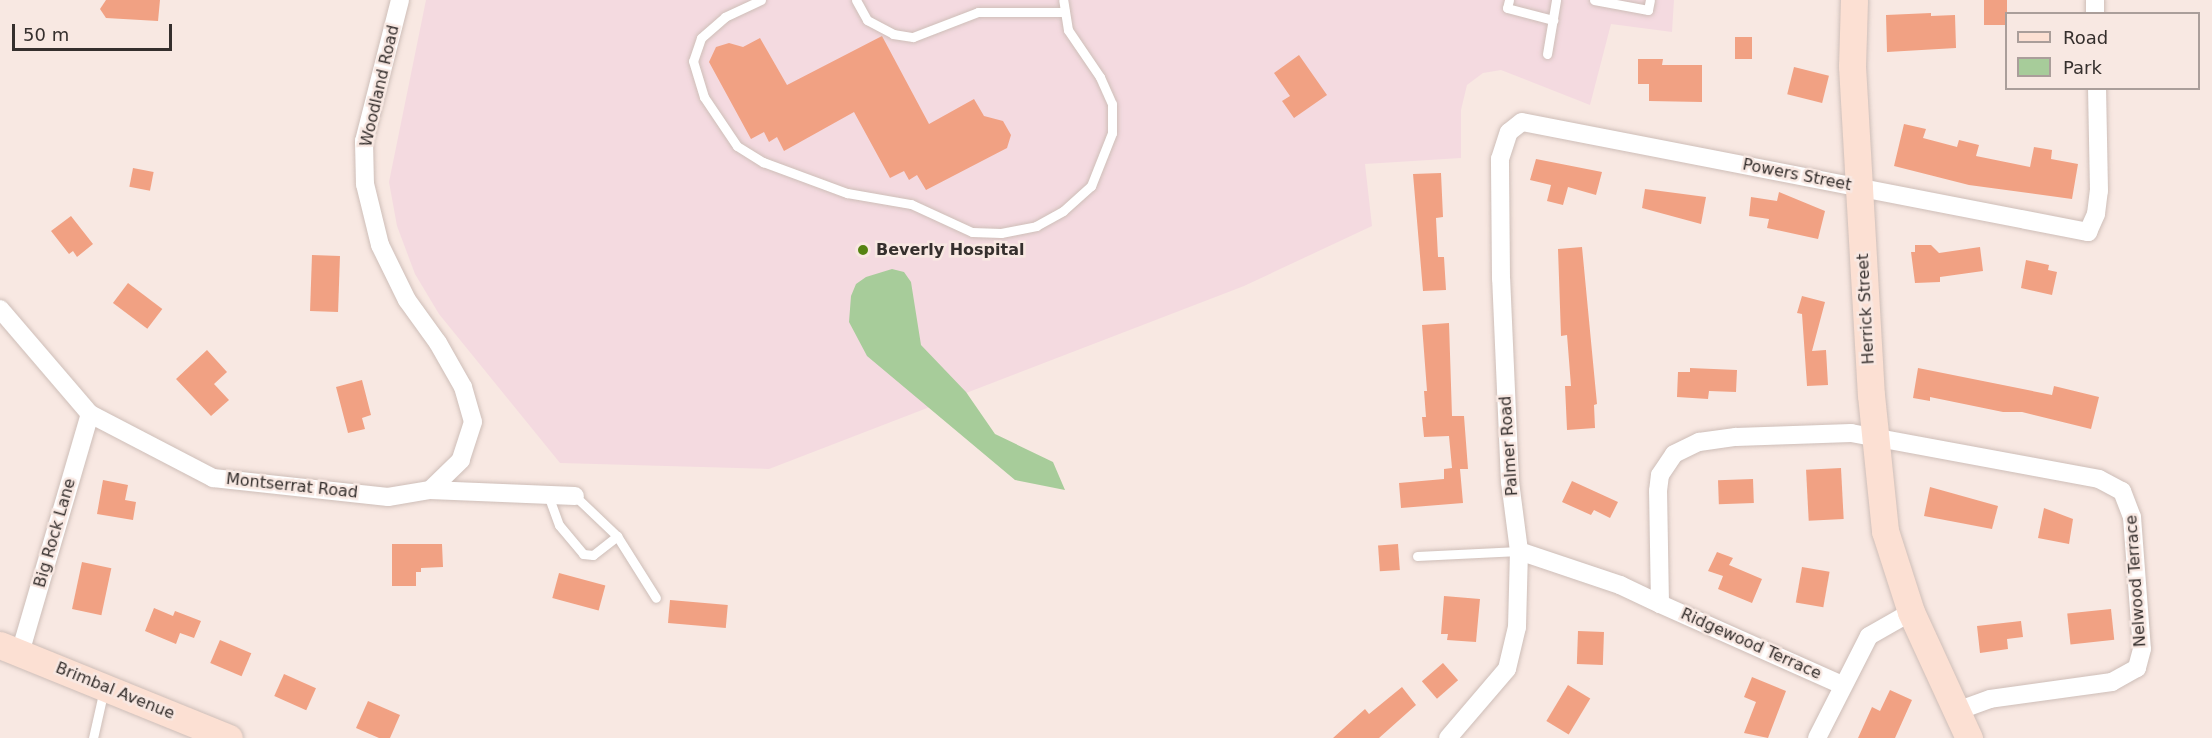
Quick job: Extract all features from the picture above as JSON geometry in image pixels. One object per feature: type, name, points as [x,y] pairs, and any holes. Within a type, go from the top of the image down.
[{"type":"street","name":"Woodland Road","points":[[400,0],[364,141],[365,184],[380,246],[407,300],[438,343],[463,387],[473,422],[461,460],[430,490]]},
{"type":"street","name":"Herrick Street","points":[[1854,0],[1852,66],[1859,188],[1875,438],[1888,550],[1911,612],[1959,710],[1969,738]]},
{"type":"street","name":"Powers Street","points":[[1509,132],[1522,122],[2088,232],[2099,190],[2097,90]]},
{"type":"street","name":"Palmer Road","points":[[1448,738],[1507,669],[1517,627],[1519,551],[1510,482],[1501,279],[1500,159],[1509,132]]},
{"type":"street","name":"Montserrat Road","points":[[0,309],[90,414],[213,478],[388,497],[430,490],[575,496]]},
{"type":"street","name":"Big Rock Lane","points":[[10,649],[90,414]]},
{"type":"street","name":"Ridgewood Terrace","points":[[1660,604],[1658,491],[1660,475],[1674,453],[1699,442],[1767,435],[1851,433],[1875,438]]},
{"type":"street","name":"Nelwood Terrace","points":[[1875,438],[2099,479],[2122,491],[2131,506],[2142,649],[2132,674],[2112,682],[1990,699],[1959,710]]},
{"type":"street","name":"Ridgewood Terrace","points":[[1519,551],[1620,585],[1842,685]]},
{"type":"street","points":[[1817,738],[1869,636],[1911,612]]},
{"type":"street","name":"Brimbal Avenue","points":[[10,649],[229,738]]},
{"type":"lane","points":[[761,0],[725,16],[709,30],[701,38],[693,61],[704,97],[737,146],[764,162],[847,193],[911,204],[972,232],[1001,233],[1035,226],[1063,211],[1091,186],[1105,160],[1112,133],[1112,104],[1100,77],[1068,30],[1063,0]]},
{"type":"lane","points":[[856,0],[867,20],[893,34],[913,37],[951,19],[978,12],[1065,12]]},
{"type":"lane","points":[[1509,0],[1506,8],[1553,20]]},
{"type":"lane","points":[[1547,54],[1556,0]]},
{"type":"lane","points":[[1594,0],[1648,10],[1650,0]]},
{"type":"lane","points":[[548,495],[560,525],[584,554],[593,555],[617,536]]},
{"type":"lane","points":[[575,496],[617,536],[657,598]]},
{"type":"lane","points":[[1417,556],[1519,551]]},
{"type":"lane","points":[[93,738],[104,687]]},
{"type":"shaded area","name":"Beverly Hospital","points":[[426,0],[1674,0],[1672,32],[1611,24],[1590,105],[1501,70],[1483,73],[1467,85],[1461,110],[1461,158],[1365,164],[1372,226],[1244,286],[769,469],[560,463],[439,314],[415,274],[397,226],[389,182]]},
{"type":"green space","points":[[892,269],[904,272],[911,282],[921,345],[966,392],[995,434],[1053,462],[1065,490],[1015,480],[867,356],[849,322],[851,296],[856,284],[866,277]]},
{"type":"building","points":[[106,0],[160,0],[158,21],[106,18],[100,9]]},
{"type":"building","points":[[1984,0],[2007,0],[2005,25],[1984,25]]},
{"type":"building","points":[[1931,13],[1931,16],[1955,15],[1956,48],[1887,52],[1886,15]]},
{"type":"building","points":[[882,36],[929,124],[974,99],[984,116],[1003,121],[1011,135],[1007,148],[926,190],[917,175],[909,180],[904,171],[890,178],[854,112],[784,151],[777,137],[769,142],[764,132],[751,139],[709,62],[716,47],[729,43],[743,47],[760,38],[787,85]]},
{"type":"building","points":[[1735,37],[1752,37],[1752,59],[1735,59]]},
{"type":"building","points":[[1299,55],[1327,95],[1294,118],[1282,101],[1290,96],[1274,73]]},
{"type":"building","points":[[1638,59],[1663,59],[1662,65],[1702,65],[1702,102],[1649,101],[1649,84],[1638,84]]},
{"type":"building","points":[[1794,67],[1829,76],[1822,103],[1787,94]]},
{"type":"building","points":[[1904,124],[1926,129],[1923,138],[1957,147],[1959,140],[1979,145],[1976,156],[2030,167],[2034,147],[2052,150],[2051,159],[2078,164],[2072,199],[1969,185],[1894,166]]},
{"type":"building","points":[[1536,159],[1602,172],[1596,195],[1568,187],[1563,205],[1547,201],[1551,185],[1530,180]]},
{"type":"building","points":[[133,168],[154,172],[150,191],[129,187]]},
{"type":"building","points":[[1441,173],[1443,217],[1436,218],[1438,257],[1444,257],[1446,290],[1423,291],[1413,174]]},
{"type":"building","points":[[1645,189],[1706,197],[1701,224],[1642,208]]},
{"type":"building","points":[[1779,192],[1825,211],[1818,239],[1767,228],[1769,219],[1749,216],[1751,197],[1777,201]]},
{"type":"building","points":[[71,216],[93,244],[77,257],[73,251],[69,254],[51,231]]},
{"type":"building","points":[[1915,245],[1931,245],[1939,253],[1980,247],[1983,271],[1940,277],[1940,282],[1915,283],[1911,252],[1915,252]]},
{"type":"building","points":[[1582,247],[1597,404],[1594,405],[1595,428],[1567,430],[1565,386],[1571,386],[1567,335],[1561,336],[1558,249]]},
{"type":"building","points":[[312,255],[340,256],[338,312],[310,311]]},
{"type":"building","points":[[2026,260],[2049,265],[2048,270],[2057,272],[2052,295],[2021,288]]},
{"type":"building","points":[[128,283],[162,309],[147,329],[113,303]]},
{"type":"building","points":[[1802,296],[1825,302],[1812,351],[1826,350],[1828,385],[1807,386],[1802,314],[1797,313]]},
{"type":"building","points":[[1449,323],[1452,416],[1464,416],[1468,469],[1460,469],[1463,503],[1401,508],[1399,483],[1444,479],[1444,469],[1452,468],[1449,436],[1424,437],[1422,417],[1426,417],[1424,391],[1427,391],[1422,325]]},
{"type":"building","points":[[207,350],[227,372],[214,384],[229,400],[211,416],[176,379]]},
{"type":"building","points":[[1690,368],[1737,370],[1736,392],[1709,391],[1708,399],[1677,397],[1678,372],[1690,372]]},
{"type":"building","points":[[1918,368],[2052,395],[2054,386],[2099,397],[2091,429],[2022,412],[2003,412],[1930,397],[1930,401],[1913,398]]},
{"type":"building","points":[[362,380],[371,415],[362,418],[365,429],[348,433],[336,387]]},
{"type":"building","points":[[1841,468],[1844,519],[1809,521],[1806,470]]},
{"type":"building","points":[[1753,479],[1754,503],[1719,504],[1718,480]]},
{"type":"building","points":[[103,480],[128,485],[125,500],[136,502],[133,520],[97,514]]},
{"type":"building","points":[[1572,481],[1618,502],[1610,518],[1594,510],[1591,515],[1562,502]]},
{"type":"building","points":[[1930,487],[1998,506],[1992,529],[1924,516]]},
{"type":"building","points":[[2044,508],[2073,519],[2069,544],[2038,538]]},
{"type":"building","points":[[392,544],[442,544],[443,567],[421,568],[421,572],[416,572],[416,586],[392,586]]},
{"type":"building","points":[[1398,544],[1400,570],[1380,571],[1378,545]]},
{"type":"building","points":[[1717,552],[1733,558],[1729,565],[1762,579],[1752,603],[1718,589],[1723,576],[1708,571]]},
{"type":"building","points":[[82,562],[111,568],[101,615],[72,609]]},
{"type":"building","points":[[1802,567],[1830,572],[1823,607],[1796,602]]},
{"type":"building","points":[[559,573],[605,585],[599,611],[552,598]]},
{"type":"building","points":[[1444,596],[1480,599],[1476,642],[1447,640],[1448,634],[1441,634]]},
{"type":"building","points":[[670,600],[728,605],[726,628],[668,623]]},
{"type":"building","points":[[154,608],[173,616],[175,611],[201,621],[194,638],[180,633],[176,644],[145,631]]},
{"type":"building","points":[[2111,609],[2114,640],[2070,644],[2067,614]]},
{"type":"building","points":[[2021,621],[2023,637],[2007,639],[2008,649],[1980,653],[1977,626]]},
{"type":"building","points":[[1578,631],[1604,632],[1603,665],[1577,664]]},
{"type":"building","points":[[220,640],[251,653],[242,676],[210,663]]},
{"type":"building","points":[[1443,663],[1458,680],[1437,699],[1422,681]]},
{"type":"building","points":[[284,674],[316,688],[306,710],[274,696]]},
{"type":"building","points":[[1752,677],[1786,691],[1768,738],[1744,733],[1756,702],[1744,697]]},
{"type":"building","points":[[1568,685],[1590,698],[1569,734],[1546,721]]},
{"type":"building","points":[[1402,687],[1416,705],[1379,738],[1333,738],[1365,709],[1369,714]]},
{"type":"building","points":[[1890,690],[1912,700],[1895,738],[1858,738],[1872,707],[1880,711]]},
{"type":"building","points":[[368,701],[400,715],[390,738],[379,738],[356,728]]},
{"type":"place","name":"Beverly Hospital","points":[[863,250]]}]
